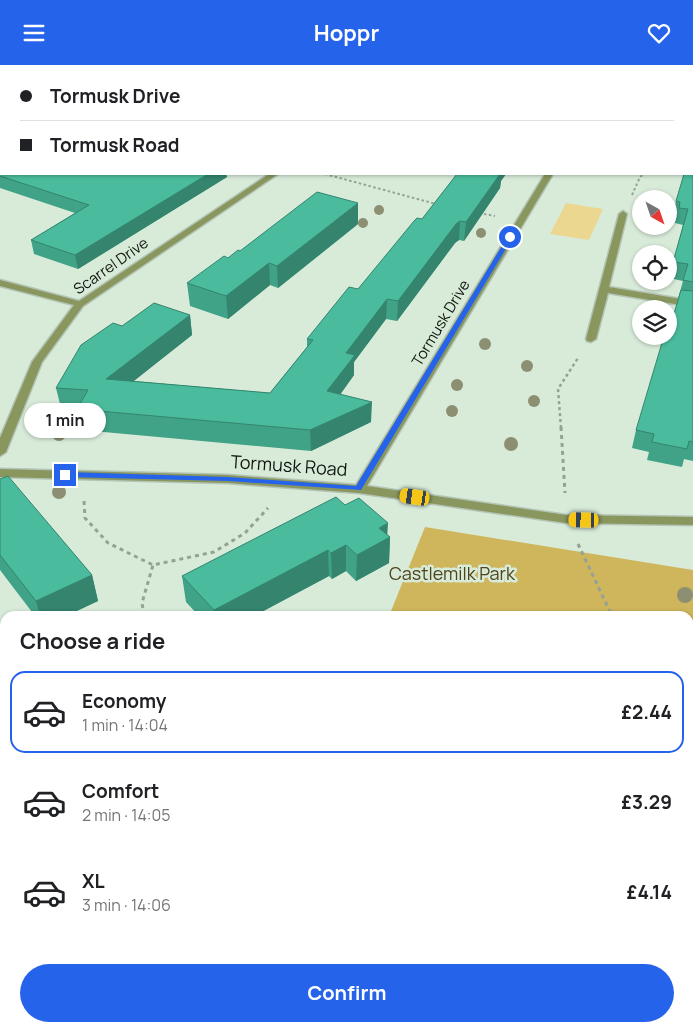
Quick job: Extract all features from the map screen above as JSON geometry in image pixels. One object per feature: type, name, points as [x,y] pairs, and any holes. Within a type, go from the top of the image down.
[{"type":"street","name":"Scarrel Drive","points":[[0,452],[37,362],[80,304],[273,175]]},
{"type":"street","name":"Tormusk Drive","points":[[359,489],[548,175]]},
{"type":"street","points":[[591,339],[623,214]]},
{"type":"street","points":[[0,283],[80,304]]},
{"type":"street","points":[[603,289],[693,304]]},
{"type":"street","name":"Tormusk Road","points":[[0,473],[228,479],[359,489],[566,519],[693,521]]},
{"type":"path","points":[[329,175],[444,205]]},
{"type":"path","points":[[478,213],[520,221]]},
{"type":"path","points":[[591,339],[558,389],[566,519],[610,611]]},
{"type":"path","points":[[81,475],[85,518],[108,543],[153,565],[214,552],[245,533],[290,484]]},
{"type":"path","points":[[143,611],[142,603],[153,565]]},
{"type":"shaded area","points":[[566,203],[603,209],[589,240],[550,234]]},
{"type":"green space","name":"Castlemilk Park","points":[[425,527],[693,570],[693,611],[391,611]]},
{"type":"building","points":[[206,175],[75,255],[31,240],[89,205],[0,176]]},
{"type":"building","points":[[456,175],[499,175],[466,222],[460,221],[456,224],[398,301],[387,299],[346,353],[355,355],[327,391],[372,402],[310,430],[77,409],[88,390],[56,388],[81,345],[113,323],[122,326],[154,303],[190,315],[106,379],[270,393],[313,340],[307,339],[349,287],[358,289],[414,221],[417,218],[422,219]]},
{"type":"building","points":[[684,175],[693,175],[693,282],[683,280],[688,264],[677,263],[677,248],[688,209],[679,208],[680,202],[678,202],[678,194]]},
{"type":"building","points":[[317,192],[358,203],[277,266],[269,263],[226,296],[187,283],[224,256],[228,258],[238,250],[240,251]]},
{"type":"building","points":[[681,290],[693,291],[693,442],[689,441],[687,449],[652,442],[654,434],[636,430],[661,345],[677,345],[677,304]]},
{"type":"building","points":[[8,476],[92,575],[36,601],[0,555],[0,479]]},
{"type":"building","points":[[336,497],[345,505],[359,498],[388,523],[379,528],[390,537],[357,555],[346,545],[331,553],[328,550],[214,610],[182,576]]},
{"type":"route","points":[[65,475],[228,479],[359,489],[510,237]]}]
